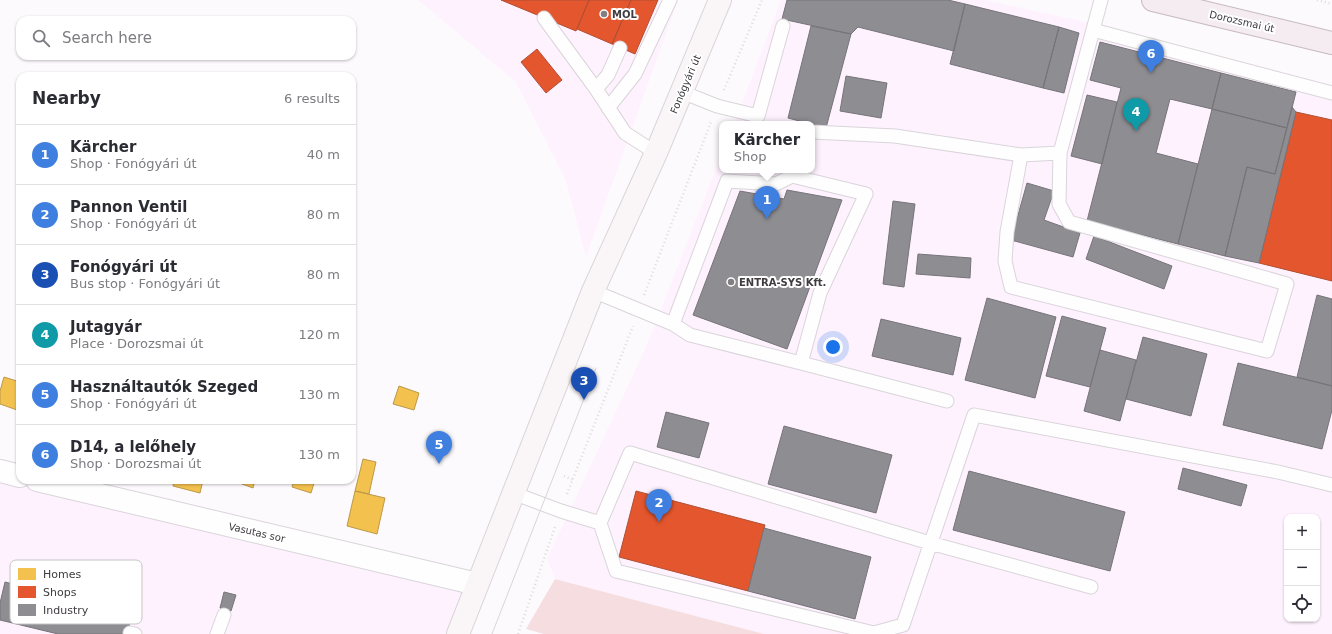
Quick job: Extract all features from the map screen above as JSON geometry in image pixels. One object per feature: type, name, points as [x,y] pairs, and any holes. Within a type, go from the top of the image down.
[{"type":"main road","name":"Dorozsmai út","points":[[1152,0],[1332,43]]},
{"type":"street","name":"Fonógyári út","points":[[458,634],[593,291],[656,153],[720,0]]},
{"type":"street","points":[[0,471],[16,475]]},
{"type":"street","name":"Vasutas sor","points":[[54,484],[477,584]]},
{"type":"lane","points":[[608,108],[635,74],[670,0]]},
{"type":"lane","points":[[1021,155],[1007,232],[1005,254],[1005,261],[1011,287],[1267,351],[1287,284],[1068,222],[1059,204],[1060,153],[1101,0]]},
{"type":"lane","points":[[544,18],[596,89],[625,133],[656,153]]},
{"type":"lane","points":[[682,92],[717,106],[758,116],[783,26]]},
{"type":"lane","points":[[1093,30],[1332,94]]},
{"type":"lane","points":[[596,89],[608,75],[620,48]]},
{"type":"lane","points":[[815,132],[895,136],[1021,155],[1060,153]]},
{"type":"lane","points":[[673,324],[727,181],[776,184],[792,176],[866,194],[820,293],[801,363]]},
{"type":"lane","points":[[593,291],[673,324],[690,335],[947,401]]},
{"type":"lane","points":[[1091,587],[930,543],[630,453],[600,523],[616,571],[874,633],[903,625],[930,543],[974,415],[1278,472],[1332,485]]},
{"type":"lane","points":[[513,493],[561,511],[600,523]]},
{"type":"lane","points":[[217,634],[224,615]]},
{"type":"path","points":[[1317,0],[1332,4]]},
{"type":"path","points":[[564,476],[573,480]]},
{"type":"shaded area","points":[[418,0],[678,0],[586,257],[566,181],[516,82]]},
{"type":"shaded area","points":[[781,0],[985,0],[1104,26],[1332,87],[1332,634],[764,634],[555,579],[547,559],[646,347],[719,162],[719,173],[815,173],[815,121],[735,121]]},
{"type":"shaded area","points":[[0,470],[16,474],[16,484],[59,484],[469,582],[448,634],[0,634]]},
{"type":"shaded area","points":[[555,579],[764,634],[544,634],[526,629]]},
{"type":"building: Homes","points":[[4,377],[16,381],[16,410],[0,404],[0,391]]},
{"type":"building: Homes","points":[[399,386],[419,393],[414,410],[393,404]]},
{"type":"building: Homes","points":[[363,459],[376,462],[369,494],[355,491]]},
{"type":"building: Homes","points":[[173,484],[202,484],[200,493],[173,486]]},
{"type":"building: Homes","points":[[242,484],[254,484],[253,488]]},
{"type":"building: Homes","points":[[293,484],[314,484],[311,493],[292,487]]},
{"type":"building: Homes","points":[[355,491],[385,498],[377,534],[347,526]]},
{"type":"building: Shops","points":[[501,0],[589,0],[576,31]]},
{"type":"building: Shops","name":"MOL","points":[[589,0],[631,0],[612,44],[577,29]]},
{"type":"building: Shops","points":[[631,0],[658,0],[635,54],[612,44]]},
{"type":"building: Shops","points":[[537,49],[562,80],[546,93],[521,62]]},
{"type":"building: Shops","points":[[1296,112],[1332,120],[1332,281],[1259,263]]},
{"type":"building: Shops","points":[[636,491],[765,525],[748,591],[619,557]]},
{"type":"building: Industry","points":[[787,0],[948,0],[965,4],[954,51],[858,27],[851,34],[782,19]]},
{"type":"building: Industry","points":[[965,4],[1059,27],[1043,88],[950,64]]},
{"type":"building: Industry","points":[[811,26],[851,34],[826,128],[815,125],[815,121],[799,121],[788,118]]},
{"type":"building: Industry","points":[[1059,27],[1079,33],[1064,93],[1043,88]]},
{"type":"building: Industry","points":[[1100,42],[1221,73],[1212,109],[1170,99],[1156,153],[1198,164],[1178,244],[1087,221],[1121,88],[1090,80]]},
{"type":"building: Industry","points":[[1221,73],[1296,92],[1287,128],[1212,109]]},
{"type":"building: Industry","points":[[846,76],[887,83],[881,118],[840,111]]},
{"type":"building: Industry","points":[[1087,95],[1117,102],[1102,164],[1071,156]]},
{"type":"building: Industry","points":[[1292,107],[1296,112],[1259,263],[1225,256],[1247,167],[1275,174]]},
{"type":"building: Industry","points":[[1212,109],[1287,128],[1275,174],[1247,167],[1225,256],[1178,244]]},
{"type":"building: Industry","points":[[1027,183],[1054,191],[1044,220],[1080,233],[1073,257],[1011,240]]},
{"type":"building: Industry","points":[[787,190],[842,200],[787,349],[693,315],[740,191],[784,199]]},
{"type":"building: Industry","points":[[893,201],[915,204],[904,287],[883,284]]},
{"type":"building: Industry","points":[[1094,236],[1172,266],[1164,289],[1086,259]]},
{"type":"building: Industry","points":[[918,254],[971,258],[970,278],[916,274]]},
{"type":"building: Industry","points":[[1317,295],[1332,299],[1332,386],[1297,377]]},
{"type":"building: Industry","points":[[987,298],[1056,317],[1035,398],[965,380]]},
{"type":"building: Industry","points":[[1062,316],[1106,328],[1090,387],[1046,376]]},
{"type":"building: Industry","points":[[881,319],[961,338],[953,375],[872,356]]},
{"type":"building: Industry","points":[[1143,337],[1207,354],[1191,416],[1126,399]]},
{"type":"building: Industry","points":[[1100,350],[1136,360],[1120,421],[1084,411]]},
{"type":"building: Industry","points":[[1238,363],[1332,386],[1332,410],[1322,449],[1223,425]]},
{"type":"building: Industry","points":[[666,412],[709,423],[699,458],[657,447]]},
{"type":"building: Industry","points":[[784,426],[892,455],[876,513],[768,484]]},
{"type":"building: Industry","points":[[1183,468],[1247,485],[1241,506],[1178,489]]},
{"type":"building: Industry","points":[[969,471],[1125,512],[1110,571],[953,530]]},
{"type":"building: Industry","points":[[764,528],[871,557],[855,619],[748,591]]},
{"type":"building: Industry","points":[[5,582],[10,583],[10,622],[0,620],[0,603]]},
{"type":"building: Industry","points":[[224,592],[236,595],[231,611],[220,608]]},
{"type":"building: Industry","points":[[17,624],[130,624],[127,634],[58,634]]},
{"type":"tram line","points":[[492,634],[596,368]]},
{"type":"place","name":"MOL","points":[[604,14]]},
{"type":"place","name":"D14, a lelőhely","points":[[1151,73]]},
{"type":"place","name":"Jutagyár","points":[[1136,131]]},
{"type":"place","name":"Kärcher","points":[[767,219]]},
{"type":"place","name":"ENTRA-SYS Kft.","points":[[731,282]]},
{"type":"place","name":"Fonógyári út","points":[[584,400]]},
{"type":"place","name":"Használtautók Szeged","points":[[439,464]]},
{"type":"place","name":"Pannon Ventil","points":[[659,522]]}]
